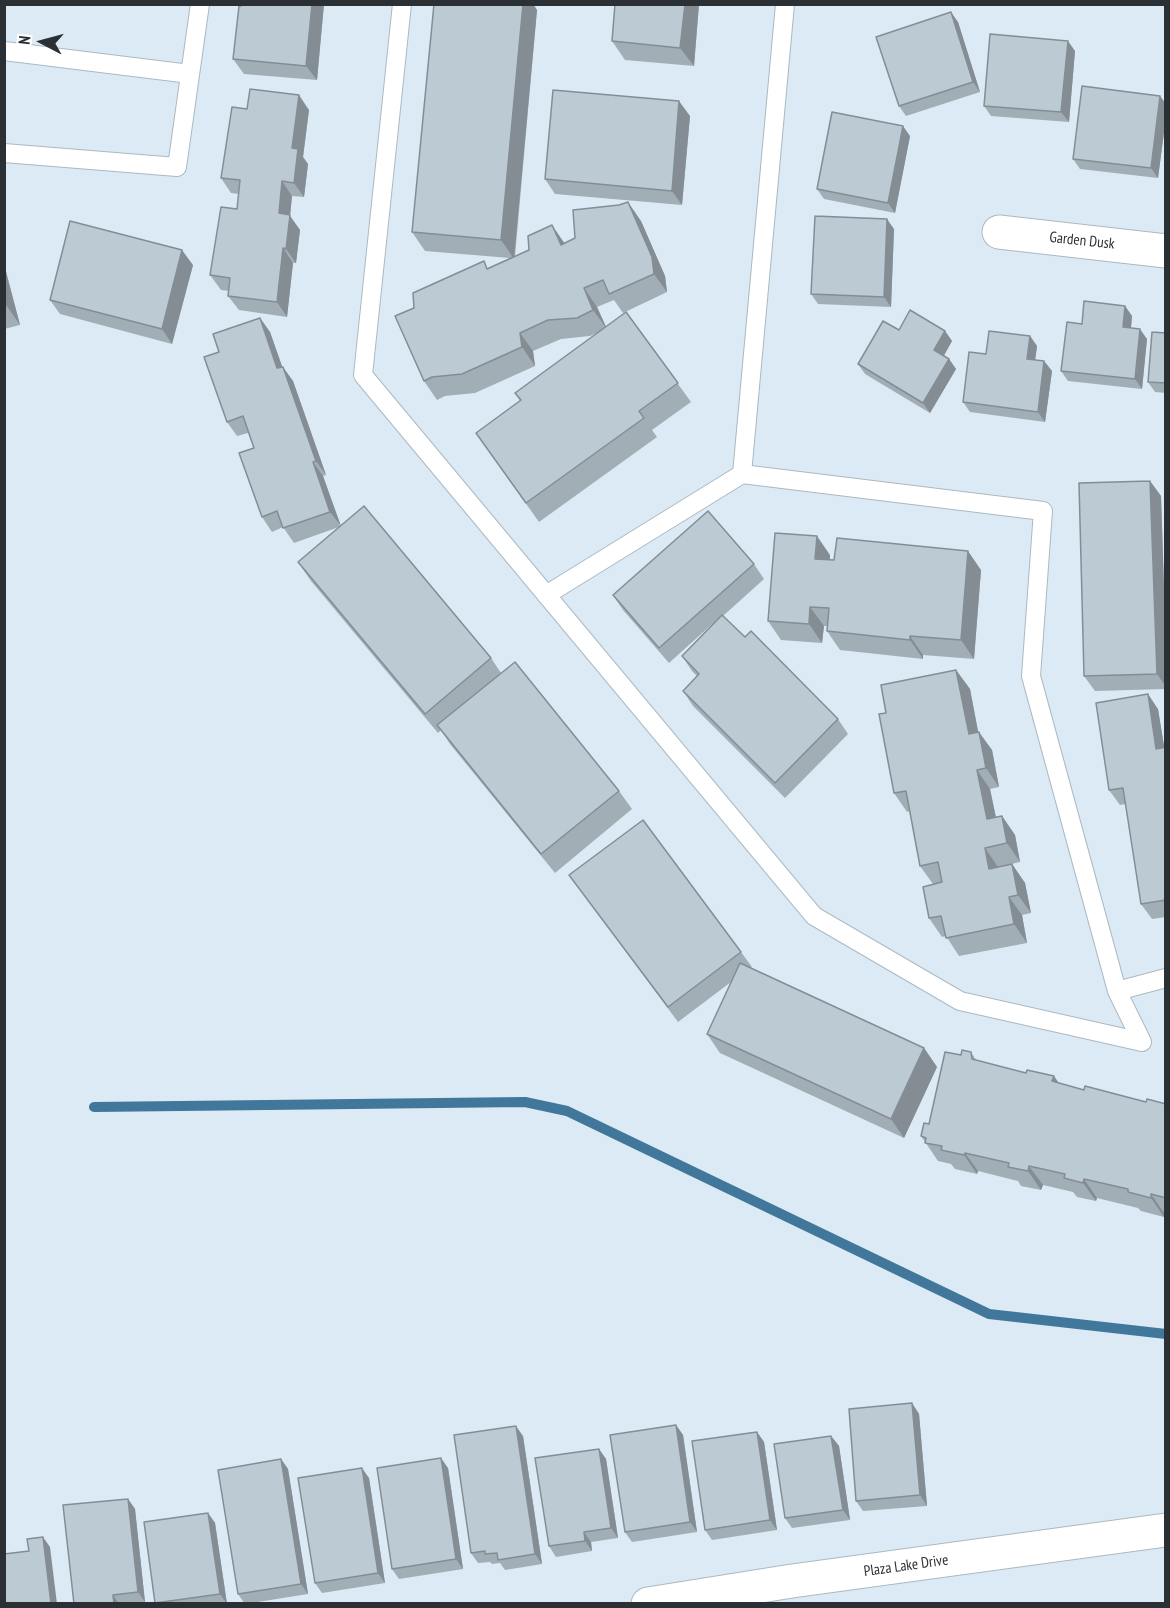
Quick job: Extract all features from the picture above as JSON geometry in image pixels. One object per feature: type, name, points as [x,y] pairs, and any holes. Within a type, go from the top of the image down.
[{"type":"street","name":"Garden Dusk","points":[[999,232],[1166,251]]},
{"type":"street","name":"Plaza Lake Drive","points":[[648,1604],[794,1592],[1166,1530]]},
{"type":"lane","points":[[4,153],[177,167],[200,4]]},
{"type":"lane","points":[[402,4],[363,375],[546,595],[814,916],[960,1001],[1142,1042],[1117,991],[1031,676],[1043,511],[742,474],[546,595]]},
{"type":"lane","points":[[742,474],[785,4]]},
{"type":"lane","points":[[4,51],[190,74]]},
{"type":"lane","points":[[1117,991],[1166,978]]},
{"type":"building","points":[[241,4],[312,4],[306,66],[233,59]]},
{"type":"building","points":[[434,4],[523,4],[501,240],[412,232]]},
{"type":"building","points":[[615,4],[685,4],[680,48],[612,41]]},
{"type":"building","points":[[951,12],[973,82],[899,106],[876,37]]},
{"type":"building","points":[[990,34],[1068,41],[1061,112],[984,106]]},
{"type":"building","points":[[1082,86],[1160,96],[1151,168],[1073,159]]},
{"type":"building","points":[[250,89],[299,95],[292,148],[298,149],[294,183],[282,181],[279,213],[290,215],[286,249],[283,248],[277,302],[228,296],[230,278],[210,275],[221,207],[237,209],[240,180],[221,178],[232,107],[247,109]]},
{"type":"building","points":[[553,90],[679,101],[672,191],[545,179]]},
{"type":"building","points":[[832,112],[903,126],[888,203],[817,189]]},
{"type":"building","points":[[628,202],[652,257],[654,274],[609,294],[603,280],[584,288],[593,310],[577,318],[548,320],[520,333],[522,347],[462,374],[432,377],[424,381],[395,316],[414,308],[413,293],[484,261],[487,269],[529,250],[528,236],[552,225],[561,245],[575,238],[573,210]]},
{"type":"building","points":[[815,216],[887,219],[884,297],[811,294]]},
{"type":"building","points":[[70,221],[182,250],[162,329],[50,300]]},
{"type":"building","points":[[1084,301],[1125,306],[1123,327],[1140,329],[1135,379],[1061,371],[1067,322],[1082,324]]},
{"type":"building","points":[[910,310],[945,331],[934,350],[949,359],[923,403],[858,364],[883,321],[899,330]]},
{"type":"building","points":[[626,312],[678,383],[639,411],[644,418],[526,503],[476,433],[521,400],[515,393]]},
{"type":"building","points":[[260,318],[277,368],[283,367],[316,461],[313,462],[330,512],[283,528],[277,511],[262,517],[239,453],[254,448],[243,416],[227,422],[204,357],[219,352],[213,334]]},
{"type":"building","points":[[989,331],[1030,336],[1027,359],[1044,361],[1038,412],[963,402],[969,352],[986,354]]},
{"type":"building","points":[[1152,332],[1166,333],[1166,383],[1148,382]]},
{"type":"building","points":[[1150,481],[1157,674],[1084,676],[1079,483]]},
{"type":"building","points":[[364,506],[491,658],[425,714],[298,562]]},
{"type":"building","points":[[708,511],[754,564],[659,648],[613,595]]},
{"type":"building","points":[[775,533],[817,536],[815,559],[834,560],[837,538],[968,551],[961,640],[910,636],[910,640],[827,631],[829,608],[810,607],[809,624],[768,621]]},
{"type":"building","points":[[722,615],[745,637],[751,631],[838,719],[775,783],[683,691],[699,674],[682,656]]},
{"type":"building","points":[[515,662],[619,791],[541,854],[437,725]]},
{"type":"building","points":[[956,670],[969,734],[979,732],[986,768],[977,770],[987,819],[1002,816],[1007,843],[985,848],[989,869],[1012,864],[1018,895],[1009,897],[1014,924],[946,938],[941,916],[929,918],[923,887],[942,882],[938,862],[920,866],[906,791],[894,793],[879,714],[886,713],[881,685]]},
{"type":"building","points":[[1148,694],[1156,749],[1166,747],[1166,900],[1141,904],[1123,788],[1109,790],[1096,703]]},
{"type":"building","points":[[643,820],[741,952],[668,1007],[569,875]]},
{"type":"building","points":[[740,963],[924,1048],[891,1119],[707,1034]]},
{"type":"building","points":[[962,1050],[971,1052],[972,1059],[1026,1073],[1027,1070],[1054,1076],[1052,1081],[1084,1090],[1085,1086],[1146,1102],[1147,1099],[1166,1104],[1166,1198],[1151,1194],[1151,1198],[1128,1192],[1128,1189],[1084,1179],[1083,1183],[1064,1178],[1065,1174],[1029,1166],[1028,1171],[1008,1167],[1009,1163],[941,1150],[942,1146],[925,1143],[926,1138],[921,1136],[924,1123],[929,1124],[945,1052],[961,1055]]},
{"type":"building","points":[[912,1403],[920,1495],[856,1501],[849,1409]]},
{"type":"building","points":[[676,1425],[690,1522],[625,1532],[610,1435]]},
{"type":"building","points":[[516,1426],[535,1554],[498,1560],[497,1553],[485,1554],[485,1551],[471,1553],[454,1435]]},
{"type":"building","points":[[757,1432],[770,1520],[705,1530],[692,1441]]},
{"type":"building","points":[[831,1436],[843,1510],[785,1518],[774,1444]]},
{"type":"building","points":[[599,1449],[611,1528],[584,1532],[585,1541],[549,1546],[535,1458]]},
{"type":"building","points":[[441,1458],[456,1559],[392,1569],[377,1468]]},
{"type":"building","points":[[281,1459],[301,1584],[238,1594],[218,1470]]},
{"type":"building","points":[[362,1468],[378,1573],[315,1583],[298,1478]]},
{"type":"building","points":[[128,1499],[138,1592],[113,1595],[114,1604],[74,1604],[63,1505]]},
{"type":"building","points":[[208,1513],[220,1594],[155,1603],[144,1522]]},
{"type":"building","points":[[43,1537],[51,1604],[5,1604],[4,1554],[29,1551],[27,1539]]},
{"type":"waterway","points":[[94,1107],[525,1102],[567,1111],[989,1314],[1166,1334]]}]
